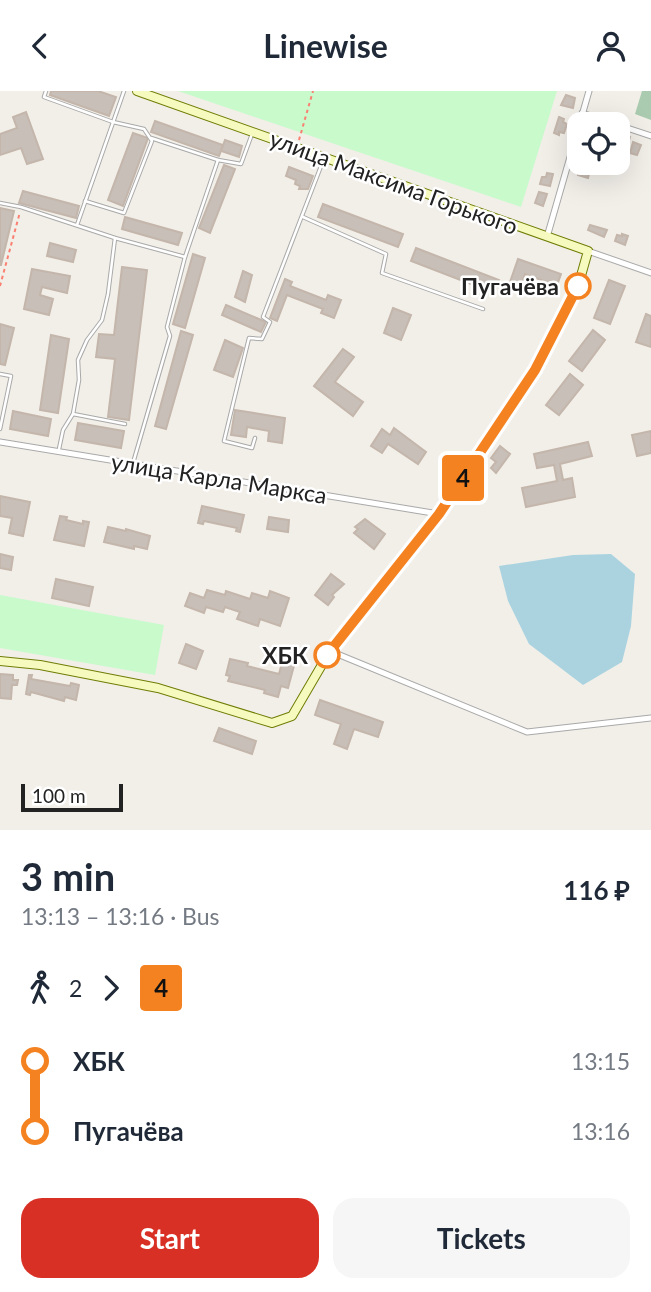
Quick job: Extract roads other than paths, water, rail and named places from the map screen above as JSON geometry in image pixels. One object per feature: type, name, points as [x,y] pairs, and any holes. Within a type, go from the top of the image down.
[{"type":"street","name":"улица Максима Горького","points":[[137,91],[651,273]]},
{"type":"street","points":[[582,112],[589,91]]},
{"type":"street","points":[[630,129],[651,136]]},
{"type":"street","points":[[547,237],[567,166]]},
{"type":"street","points":[[0,661],[40,665],[158,688],[272,723],[292,716],[330,651],[439,514],[535,370],[575,297],[588,251]]},
{"type":"street","name":"улица Карла Маркса","points":[[0,442],[439,514]]},
{"type":"street","points":[[330,651],[527,732],[651,718]]},
{"type":"lane","points":[[46,91],[44,97],[113,122],[144,129],[152,141],[124,213],[85,201]]},
{"type":"lane","points":[[77,225],[124,91]]},
{"type":"lane","points":[[150,138],[218,160],[241,164],[252,132]]},
{"type":"lane","points":[[255,438],[252,448],[224,441],[249,338],[262,339],[270,322],[264,317],[324,157]]},
{"type":"lane","points":[[132,463],[170,335],[167,327],[185,257],[218,160]]},
{"type":"lane","points":[[0,203],[21,207],[115,239],[185,257]]},
{"type":"lane","points":[[303,216],[386,254],[382,273],[483,309]]},
{"type":"lane","points":[[59,451],[63,430],[73,414],[79,380],[79,360],[87,340],[102,320],[115,239]]},
{"type":"lane","points":[[0,374],[11,376],[0,429]]},
{"type":"lane","points":[[73,414],[124,424]]},
{"type":"water","points":[[611,554],[635,574],[631,626],[622,662],[583,685],[529,644],[508,601],[499,566],[573,555]]},
{"type":"place","name":"Пугачёва","points":[[578,286]]},
{"type":"place","name":"ХБК","points":[[327,655]]}]
